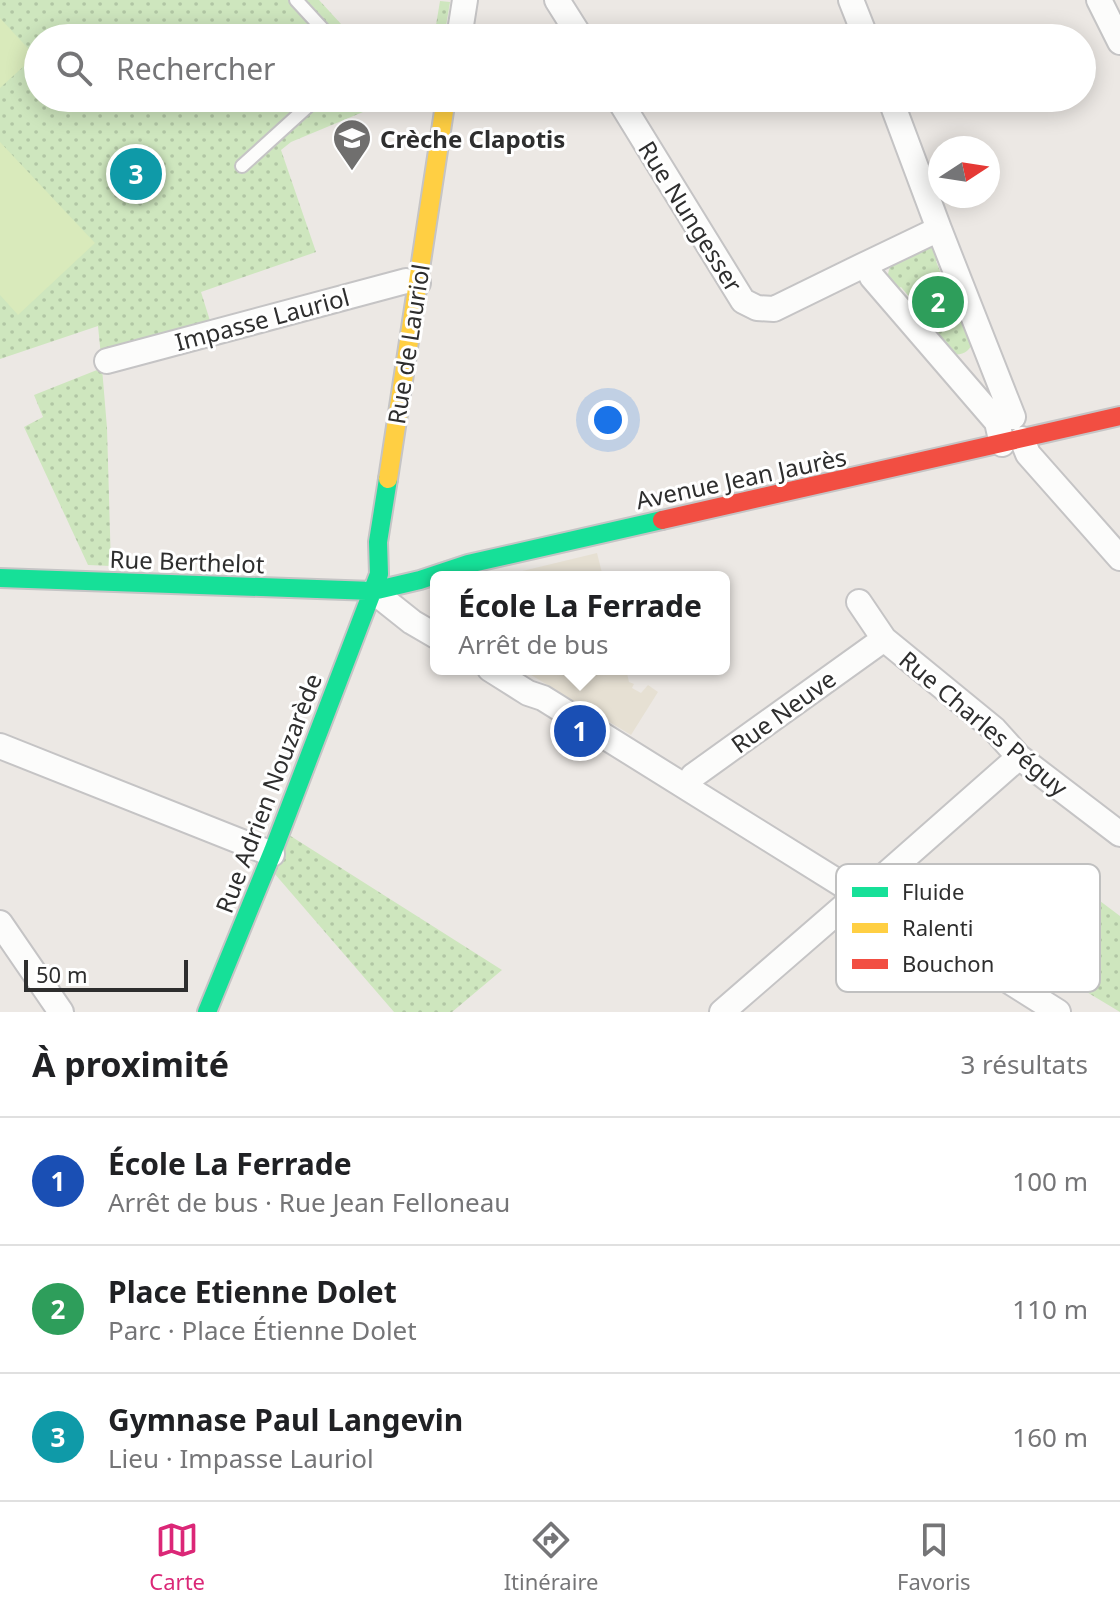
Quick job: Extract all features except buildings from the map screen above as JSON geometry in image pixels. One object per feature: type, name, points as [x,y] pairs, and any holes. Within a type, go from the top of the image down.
[{"type":"street","points":[[461,24],[465,0]]},
{"type":"street","points":[[557,0],[572,24]]},
{"type":"street","points":[[851,0],[860,24]]},
{"type":"street","points":[[1099,0],[1120,42]]},
{"type":"street","name":"Rue de Lauriol","points":[[373,591],[379,574],[378,542],[444,112]]},
{"type":"street","name":"Rue Nungesser","points":[[627,112],[743,301],[757,308],[774,309],[939,229]]},
{"type":"street","points":[[895,112],[988,353],[1013,433],[1120,558]]},
{"type":"street","points":[[866,264],[872,277],[997,422],[1013,433]]},
{"type":"street","name":"Impasse Lauriol","points":[[107,361],[406,281],[418,283]]},
{"type":"street","points":[[955,373],[988,353]]},
{"type":"street","name":"Avenue Jean Jaurès","points":[[447,571],[1013,433],[1120,416]]},
{"type":"street","name":"Avenue Jean Jaurès","points":[[373,591],[430,577]]},
{"type":"street","name":"Rue Berthelot","points":[[0,578],[373,591]]},
{"type":"street","points":[[373,591],[430,632]]},
{"type":"street","name":"Rue Adrien Nouzarède","points":[[207,1012],[272,854],[373,591]]},
{"type":"street","name":"Rue Charles Péguy","points":[[859,602],[884,639],[994,729],[1019,757],[1120,834]]},
{"type":"street","name":"Rue Neuve","points":[[686,787],[693,776],[884,639]]},
{"type":"street","points":[[500,675],[528,693],[543,698],[836,878]]},
{"type":"street","points":[[0,746],[272,854]]},
{"type":"street","points":[[898,864],[1019,757]]},
{"type":"street","points":[[722,1012],[836,913]]},
{"type":"street","points":[[0,923],[61,1012]]},
{"type":"street","points":[[1026,992],[1058,1012]]},
{"type":"lane","points":[[296,0],[318,24]]},
{"type":"lane","points":[[242,166],[302,112]]},
{"type":"shaded area","points":[[597,553],[602,571],[523,571]]},
{"type":"shaded area","points":[[531,675],[627,675],[629,682],[634,684],[632,688],[641,693],[648,685],[658,692],[631,735]]},
{"type":"green space","points":[[0,0],[319,0],[341,24],[24,24],[24,112],[363,112],[291,142],[281,150],[316,252],[201,292],[211,324],[101,356],[98,326],[0,359]]},
{"type":"green space","points":[[440,1],[450,2],[446,24],[436,24]]},
{"type":"green space","points":[[0,18],[24,44],[24,66],[0,88]]},
{"type":"green space","points":[[0,142],[95,243],[18,315],[0,295]]},
{"type":"green space","points":[[932,246],[943,258],[936,261],[947,289],[955,286],[974,340],[970,348],[961,354],[948,353],[916,318],[922,312],[901,287],[893,292],[887,278],[891,262]]},
{"type":"green space","points":[[102,368],[111,566],[88,565],[24,427],[43,417],[34,395]]},
{"type":"green space","points":[[289,835],[502,970],[452,1012],[394,1012],[274,873]]},
{"type":"green space","points":[[1100,901],[1120,916],[1120,1012],[1087,992],[1100,992]]},
{"type":"traffic: fast","points":[[207,1012],[273,851],[379,574],[378,542],[388,479]]},
{"type":"traffic: fast","points":[[447,571],[662,520]]},
{"type":"traffic: fast","points":[[0,578],[373,591],[430,577]]},
{"type":"traffic: slow","points":[[388,479],[444,112]]},
{"type":"traffic: jam","points":[[662,520],[1120,416]]},
{"type":"place","name":"Crèche Clapotis","points":[[352,172]]},
{"type":"place","name":"Gymnase Paul Langevin","points":[[136,174]]},
{"type":"place","name":"Place Etienne Dolet","points":[[938,302]]},
{"type":"place","name":"École La Ferrade","points":[[580,731]]}]
